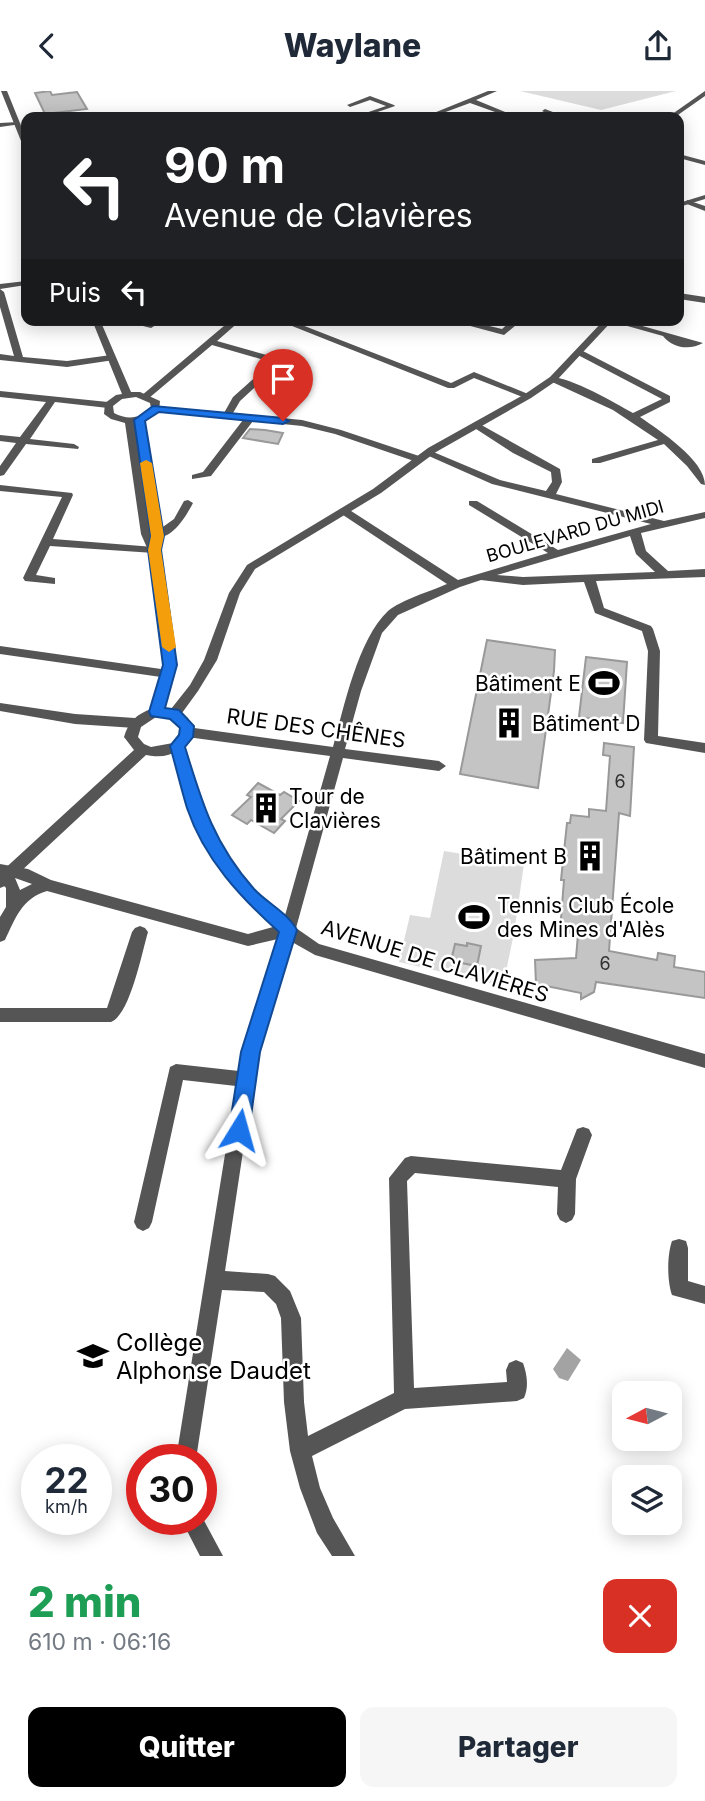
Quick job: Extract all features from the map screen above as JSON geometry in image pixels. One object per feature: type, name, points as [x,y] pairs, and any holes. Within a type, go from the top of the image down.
[{"type":"street","points":[[4,91],[21,132]]},
{"type":"street","points":[[445,112],[494,91]]},
{"type":"street","points":[[678,112],[705,93]]},
{"type":"street","points":[[350,105],[370,98],[392,106],[373,112]]},
{"type":"street","points":[[472,101],[501,112]]},
{"type":"street","points":[[0,125],[18,124]]},
{"type":"street","points":[[684,157],[705,163]]},
{"type":"street","points":[[684,204],[705,197]]},
{"type":"street","points":[[690,202],[705,209]]},
{"type":"street","points":[[0,287],[21,284]]},
{"type":"street","points":[[0,292],[19,359]]},
{"type":"street","points":[[684,297],[705,300]]},
{"type":"street","points":[[98,326],[127,395]]},
{"type":"street","points":[[146,396],[230,326]]},
{"type":"street","points":[[297,326],[451,386],[474,375],[528,396]]},
{"type":"street","points":[[478,326],[504,332],[511,326]]},
{"type":"street","points":[[174,714],[190,695],[206,668],[218,641],[228,603],[242,577],[269,554],[377,491],[423,456],[553,379],[603,326]]},
{"type":"street","points":[[633,326],[666,334]]},
{"type":"street","points":[[211,342],[267,358],[274,365],[236,399],[227,415]]},
{"type":"street","points":[[579,352],[667,398],[633,417]]},
{"type":"street","points":[[0,357],[67,364],[111,358]]},
{"type":"street","points":[[553,379],[633,417],[677,449],[703,477]]},
{"type":"street","points":[[0,394],[108,405],[127,395],[146,396],[155,401],[156,409]]},
{"type":"street","points":[[0,473],[52,400]]},
{"type":"street","points":[[108,405],[108,414],[135,420],[156,409],[322,427],[423,456],[496,482],[665,524]]},
{"type":"street","points":[[196,477],[207,474],[250,418]]},
{"type":"street","points":[[135,420],[157,536],[154,550]]},
{"type":"street","points":[[135,420],[146,534],[154,550],[170,665],[157,712]]},
{"type":"street","points":[[476,425],[517,451],[556,471],[557,482],[549,496]]},
{"type":"street","points":[[0,438],[74,447]]},
{"type":"street","points":[[596,461],[665,440]]},
{"type":"street","points":[[0,488],[83,495]]},
{"type":"street","points":[[51,580],[29,578],[68,495]]},
{"type":"street","points":[[157,536],[178,521],[188,503]]},
{"type":"street","points":[[472,503],[557,554]]},
{"type":"street","points":[[344,511],[456,584]]},
{"type":"street","name":"BOULEVARD DU MIDI","points":[[189,1444],[217,1280],[250,1052],[340,753],[355,691],[376,632],[394,612],[456,584],[635,531],[705,515]]},
{"type":"street","points":[[635,531],[635,541],[641,553],[664,574]]},
{"type":"street","points":[[44,542],[154,550]]},
{"type":"street","points":[[477,577],[523,581],[705,573]]},
{"type":"street","points":[[589,578],[599,610],[647,629],[654,651],[651,740],[705,748]]},
{"type":"street","points":[[0,650],[167,674]]},
{"type":"street","points":[[0,707],[75,719],[135,723]]},
{"type":"street","points":[[157,712],[174,714],[184,721],[187,732],[178,746],[158,752],[143,750],[134,743],[131,737],[135,723],[144,716],[157,712]]},
{"type":"street","name":"RUE DES CHÊNES","points":[[187,732],[439,766]]},
{"type":"street","name":"AVENUE DE CLAVIÈRES","points":[[178,746],[196,811],[215,850],[248,894],[288,930],[315,949],[705,1061]]},
{"type":"street","points":[[4,875],[143,750]]},
{"type":"street","points":[[4,875],[28,875],[47,885],[248,940],[288,930]]},
{"type":"street","points":[[4,875],[13,887],[4,921]]},
{"type":"street","points":[[4,921],[28,890],[47,885]]},
{"type":"street","points":[[0,1015],[111,1016],[117,1008],[140,932]]},
{"type":"street","points":[[143,1222],[176,1072],[246,1079]]},
{"type":"street","points":[[566,1214],[567,1179],[583,1135]]},
{"type":"street","points":[[404,1399],[398,1178],[411,1164],[567,1179]]},
{"type":"street","points":[[678,1248],[679,1288],[705,1295]]},
{"type":"street","points":[[217,1280],[268,1283],[283,1299],[291,1318],[294,1402],[300,1451],[320,1513],[344,1556]]},
{"type":"street","points":[[300,1451],[404,1399],[517,1391],[516,1370]]},
{"type":"street","points":[[201,1535],[212,1556]]},
{"type":"shaded area","points":[[520,91],[676,91],[601,110]]},
{"type":"shaded area","name":"Tennis Club École des Mines d'Alès","points":[[444,851],[524,864],[503,986],[399,962],[410,915],[430,918]]},
{"type":"shaded area","points":[[567,1348],[581,1360],[568,1381],[559,1378],[553,1369]]},
{"type":"building","points":[[50,91],[52,95],[77,92],[87,109],[44,112],[35,93]]},
{"type":"building","points":[[250,429],[283,433],[278,444],[243,438]]},
{"type":"building","name":"Bâtiment D","points":[[487,640],[555,650],[538,788],[460,774]]},
{"type":"building","name":"Bâtiment E","points":[[586,657],[627,662],[623,723],[579,717]]},
{"type":"building","points":[[604,743],[634,747],[630,816],[619,813],[609,951],[657,960],[658,953],[675,956],[674,967],[705,972],[705,998],[596,982],[594,992],[581,999],[581,993],[536,984],[535,960],[576,958],[578,934],[560,931],[564,880],[561,880],[567,823],[570,823],[571,815],[589,817],[589,809],[606,811],[610,756],[603,755]]},
{"type":"building","name":"Tour de Clavières","points":[[258,783],[280,795],[284,792],[299,801],[281,819],[285,821],[274,833],[251,820],[247,824],[232,815],[251,797],[247,795]]},
{"type":"building","points":[[467,943],[481,946],[477,966],[451,961],[455,944],[467,946]]},
{"type":"slow traffic","points":[[146,463],[157,536],[154,550],[169,647]]},
{"type":"place","name":"Bâtiment E","points":[[604,683]]},
{"type":"place","name":"Bâtiment D","points":[[509,723]]},
{"type":"place","name":"Tour de Clavières","points":[[266,808]]},
{"type":"place","name":"Bâtiment B","points":[[590,856]]},
{"type":"place","name":"Tennis Club École des Mines d'Alès","points":[[474,917]]},
{"type":"place","name":"Collège Alphonse Daudet","points":[[93,1356]]},
{"type":"route","points":[[239,1130],[250,1052],[288,930],[248,894],[215,850],[196,811],[178,746],[186,737],[187,726],[174,714],[157,712],[161,689],[170,665],[154,550],[157,536],[139,420],[156,409],[283,421]]}]
